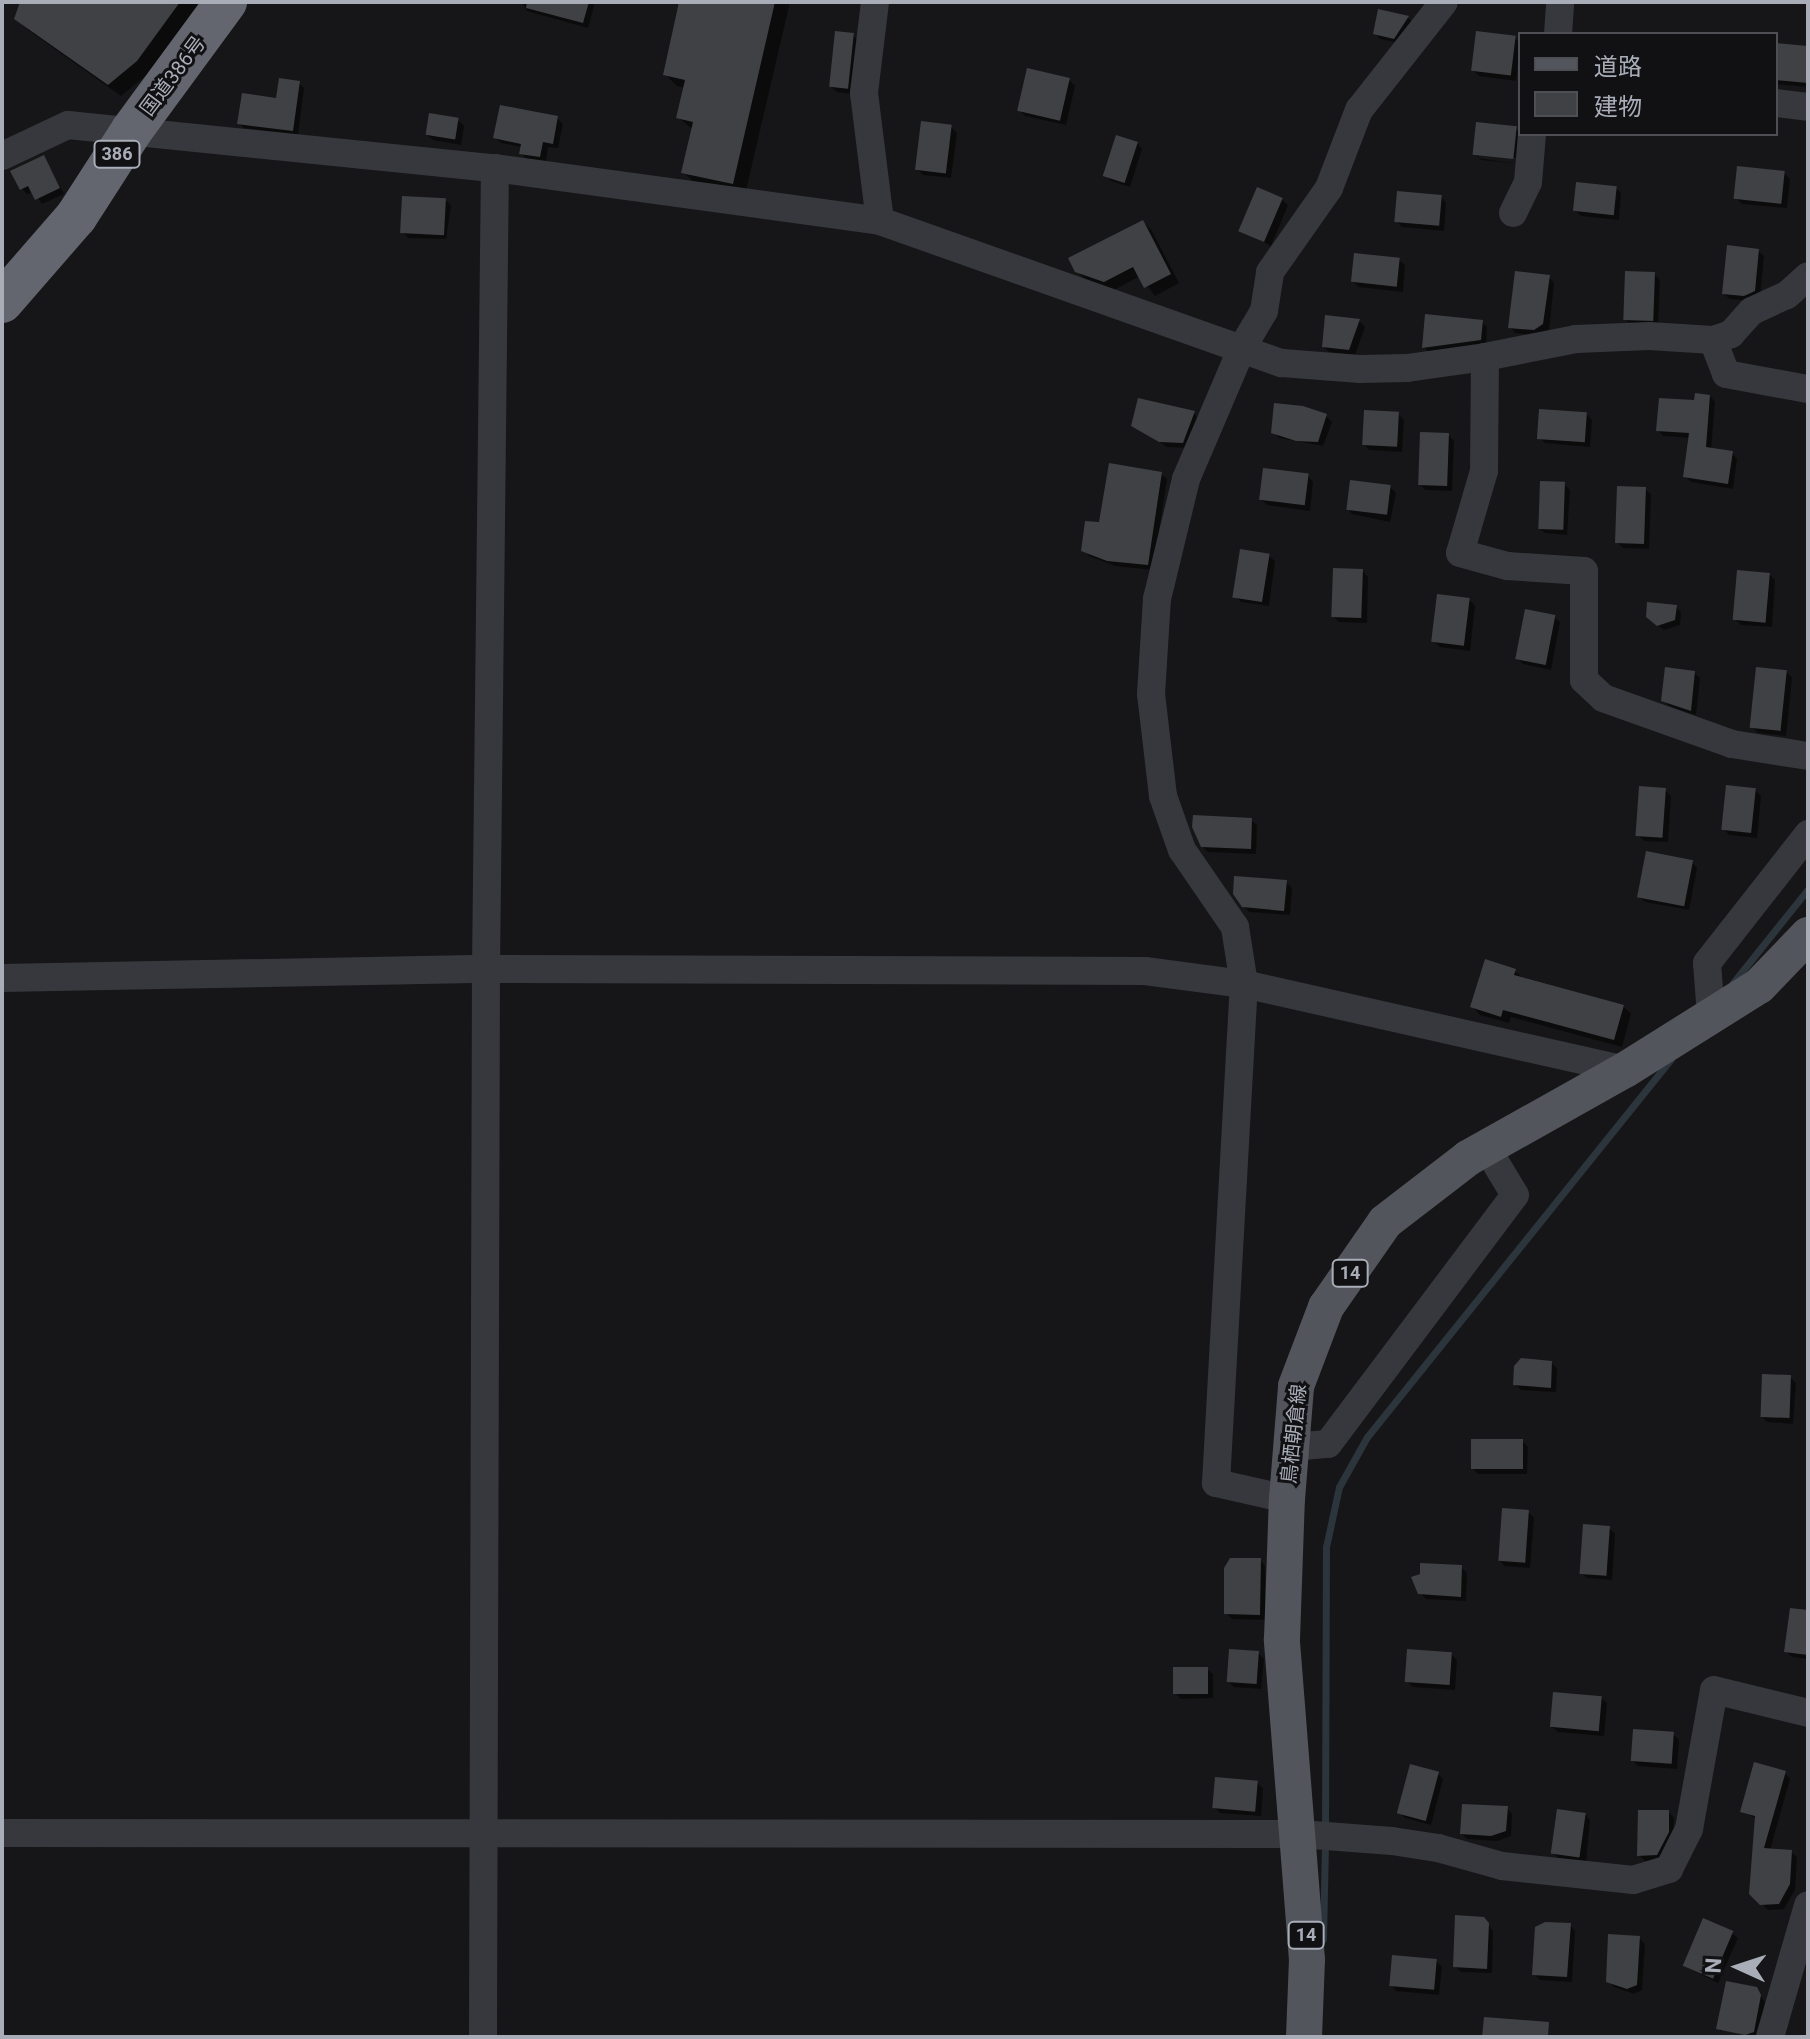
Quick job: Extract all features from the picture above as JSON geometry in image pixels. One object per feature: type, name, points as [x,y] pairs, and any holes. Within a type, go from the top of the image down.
[{"type":"highway","name":"国道386号","points":[[2,302],[76,217],[132,130],[226,2]]},
{"type":"main road","name":"鳥栖朝倉線","points":[[1304,2037],[1307,1960],[1300,1834],[1282,1639],[1287,1499],[1296,1386],[1326,1307],[1385,1222],[1486,1147],[1625,1070],[1759,986],[1808,935]]},
{"type":"street","points":[[875,2],[864,93],[880,221]]},
{"type":"street","points":[[1287,1499],[1216,1483],[1244,984],[1235,927],[1182,850],[1163,796],[1151,694],[1157,599],[1186,479],[1242,348],[1264,311],[1270,272],[1329,188],[1359,110],[1444,2]]},
{"type":"street","points":[[1558,32],[1560,2]]},
{"type":"street","points":[[1778,103],[1808,107]]},
{"type":"street","points":[[2,156],[68,125],[495,168],[880,221],[1282,363],[1360,369],[1407,368],[1576,339],[1649,336],[1713,340],[1731,334],[1752,311],[1787,295],[1808,276]]},
{"type":"street","points":[[1513,213],[1528,182],[1532,136]]},
{"type":"street","points":[[483,2037],[486,969],[495,168]]},
{"type":"street","points":[[1713,340],[1726,374],[1808,389]]},
{"type":"street","points":[[1485,357],[1484,471],[1460,553],[1507,566],[1584,571],[1584,680],[1603,698],[1732,744],[1808,756]]},
{"type":"street","points":[[1711,1015],[1707,963],[1808,834]]},
{"type":"street","points":[[2,978],[486,969],[1145,971],[1244,984],[1625,1070]]},
{"type":"street","points":[[1292,1447],[1328,1444],[1515,1195],[1486,1147]]},
{"type":"street","points":[[2,1833],[1300,1834],[1392,1841],[1502,1866],[1633,1880],[1669,1869],[1689,1829],[1714,1690],[1808,1713]]},
{"type":"street","points":[[1770,2037],[1808,1905]]},
{"type":"building","points":[[20,2],[180,2],[137,61],[108,85],[14,19]]},
{"type":"building","points":[[527,2],[589,2],[583,23],[526,8]]},
{"type":"building","points":[[679,2],[775,2],[733,184],[681,173],[693,122],[676,118],[685,80],[663,75]]},
{"type":"building","points":[[1378,9],[1409,16],[1394,39],[1373,34]]},
{"type":"building","points":[[835,31],[854,33],[848,89],[829,87]]},
{"type":"building","points":[[1476,31],[1516,36],[1511,76],[1471,71]]},
{"type":"building","points":[[1778,43],[1808,46],[1808,83],[1778,80]]},
{"type":"building","points":[[1027,68],[1070,78],[1060,121],[1017,111]]},
{"type":"building","points":[[279,78],[300,81],[293,131],[237,124],[242,93],[276,98]]},
{"type":"building","points":[[500,105],[558,116],[553,144],[543,142],[540,157],[519,154],[521,144],[493,138]]},
{"type":"building","points":[[429,113],[459,118],[455,139],[426,135]]},
{"type":"building","points":[[921,121],[952,125],[946,173],[915,170]]},
{"type":"building","points":[[1476,122],[1517,126],[1513,159],[1473,155]]},
{"type":"building","points":[[1116,135],[1138,142],[1125,183],[1103,176]]},
{"type":"building","points":[[44,155],[60,188],[35,200],[28,186],[20,190],[10,171]]},
{"type":"building","points":[[1737,166],[1785,171],[1781,204],[1734,199]]},
{"type":"building","points":[[1576,182],[1617,186],[1614,215],[1573,211]]},
{"type":"building","points":[[1257,187],[1283,198],[1264,242],[1238,231]]},
{"type":"building","points":[[1397,191],[1442,195],[1439,226],[1394,222]]},
{"type":"building","points":[[402,196],[446,198],[444,235],[400,233]]},
{"type":"building","points":[[1143,220],[1171,274],[1144,288],[1133,267],[1104,282],[1075,272],[1068,258]]},
{"type":"building","points":[[1727,245],[1759,249],[1755,291],[1744,296],[1722,294]]},
{"type":"building","points":[[1354,253],[1400,258],[1397,287],[1351,282]]},
{"type":"building","points":[[1515,271],[1550,275],[1543,324],[1534,330],[1508,328]]},
{"type":"building","points":[[1625,271],[1655,272],[1653,321],[1623,320]]},
{"type":"building","points":[[1425,314],[1483,320],[1481,340],[1422,348]]},
{"type":"building","points":[[1325,315],[1360,319],[1349,350],[1322,347]]},
{"type":"building","points":[[1695,393],[1710,395],[1706,447],[1733,451],[1728,484],[1683,477],[1689,433],[1656,431],[1659,398],[1694,400]]},
{"type":"building","points":[[1138,398],[1195,411],[1183,443],[1159,442],[1131,426]]},
{"type":"building","points":[[1274,403],[1303,406],[1327,414],[1318,442],[1296,441],[1271,433]]},
{"type":"building","points":[[1539,409],[1587,412],[1585,442],[1537,439]]},
{"type":"building","points":[[1364,410],[1399,412],[1397,447],[1362,445]]},
{"type":"building","points":[[1420,432],[1449,433],[1447,486],[1418,485]]},
{"type":"building","points":[[1109,463],[1162,472],[1148,565],[1107,561],[1081,551],[1085,521],[1099,522]]},
{"type":"building","points":[[1263,468],[1309,474],[1305,505],[1259,500]]},
{"type":"building","points":[[1350,480],[1391,485],[1387,515],[1346,510]]},
{"type":"building","points":[[1540,481],[1565,482],[1563,530],[1538,529]]},
{"type":"building","points":[[1617,486],[1646,487],[1644,544],[1615,543]]},
{"type":"building","points":[[1240,549],[1270,554],[1262,602],[1232,597]]},
{"type":"building","points":[[1333,568],[1363,569],[1361,618],[1331,617]]},
{"type":"building","points":[[1737,570],[1770,573],[1766,623],[1733,620]]},
{"type":"building","points":[[1437,594],[1470,598],[1464,646],[1431,642]]},
{"type":"building","points":[[1647,602],[1677,605],[1675,620],[1657,626],[1646,617]]},
{"type":"building","points":[[1525,609],[1555,615],[1546,665],[1515,659]]},
{"type":"building","points":[[1665,667],[1695,671],[1691,711],[1661,701]]},
{"type":"building","points":[[1756,667],[1787,670],[1780,731],[1750,728]]},
{"type":"building","points":[[1726,785],[1756,788],[1751,833],[1721,830]]},
{"type":"building","points":[[1639,786],[1666,788],[1662,838],[1636,836]]},
{"type":"building","points":[[1193,815],[1252,818],[1251,849],[1201,847],[1192,827]]},
{"type":"building","points":[[1646,851],[1693,860],[1684,906],[1637,897]]},
{"type":"building","points":[[1234,876],[1287,880],[1284,911],[1242,907],[1233,894]]},
{"type":"building","points":[[1485,959],[1516,969],[1514,975],[1624,1005],[1614,1040],[1503,1010],[1501,1017],[1470,1007]]},
{"type":"building","points":[[1521,1358],[1552,1361],[1551,1388],[1513,1385],[1514,1366]]},
{"type":"building","points":[[1762,1374],[1791,1375],[1789,1418],[1760,1417]]},
{"type":"building","points":[[1471,1439],[1523,1439],[1523,1469],[1471,1469]]},
{"type":"building","points":[[1502,1508],[1529,1510],[1525,1563],[1498,1561]]},
{"type":"building","points":[[1583,1524],[1610,1526],[1606,1576],[1580,1574]]},
{"type":"building","points":[[1230,1558],[1261,1558],[1260,1615],[1224,1614],[1224,1568]]},
{"type":"building","points":[[1420,1563],[1462,1565],[1461,1597],[1418,1594],[1411,1577],[1420,1574]]},
{"type":"building","points":[[1790,1608],[1808,1610],[1808,1655],[1784,1652]]},
{"type":"building","points":[[1229,1649],[1259,1651],[1257,1684],[1227,1682]]},
{"type":"building","points":[[1407,1649],[1452,1652],[1450,1685],[1405,1682]]},
{"type":"building","points":[[1173,1667],[1208,1667],[1208,1694],[1173,1694]]},
{"type":"building","points":[[1553,1692],[1602,1696],[1599,1731],[1550,1727]]},
{"type":"building","points":[[1633,1729],[1674,1732],[1672,1764],[1631,1761]]},
{"type":"building","points":[[1754,1762],[1786,1771],[1764,1848],[1792,1850],[1790,1884],[1779,1904],[1760,1905],[1749,1894],[1755,1816],[1740,1812]]},
{"type":"building","points":[[1410,1764],[1439,1772],[1426,1821],[1397,1813]]},
{"type":"building","points":[[1215,1777],[1258,1781],[1255,1812],[1212,1808]]},
{"type":"building","points":[[1462,1804],[1508,1806],[1506,1831],[1491,1836],[1460,1834]]},
{"type":"building","points":[[1557,1809],[1586,1813],[1579,1858],[1551,1854]]},
{"type":"building","points":[[1638,1810],[1669,1810],[1669,1832],[1657,1855],[1637,1856]]},
{"type":"building","points":[[1455,1915],[1484,1917],[1489,1923],[1487,1969],[1453,1967]]},
{"type":"building","points":[[1703,1918],[1733,1931],[1713,1979],[1683,1966]]},
{"type":"building","points":[[1545,1922],[1571,1923],[1567,1977],[1532,1975],[1535,1927]]},
{"type":"building","points":[[1608,1934],[1640,1936],[1637,1985],[1627,1989],[1606,1982]]},
{"type":"building","points":[[1392,1955],[1437,1959],[1434,1990],[1389,1986]]},
{"type":"building","points":[[1726,1981],[1757,1987],[1761,1995],[1754,2032],[1745,2035],[1716,2029]]},
{"type":"building","points":[[1484,2017],[1549,2022],[1548,2037],[1482,2037]]},
{"type":"waterway","points":[[1732,984],[1808,889]]},
{"type":"waterway","points":[[1325,1831],[1326,1547],[1339,1487],[1367,1437],[1671,1059]]},
{"type":"waterway","points":[[1323,1939],[1325,1843]]}]
